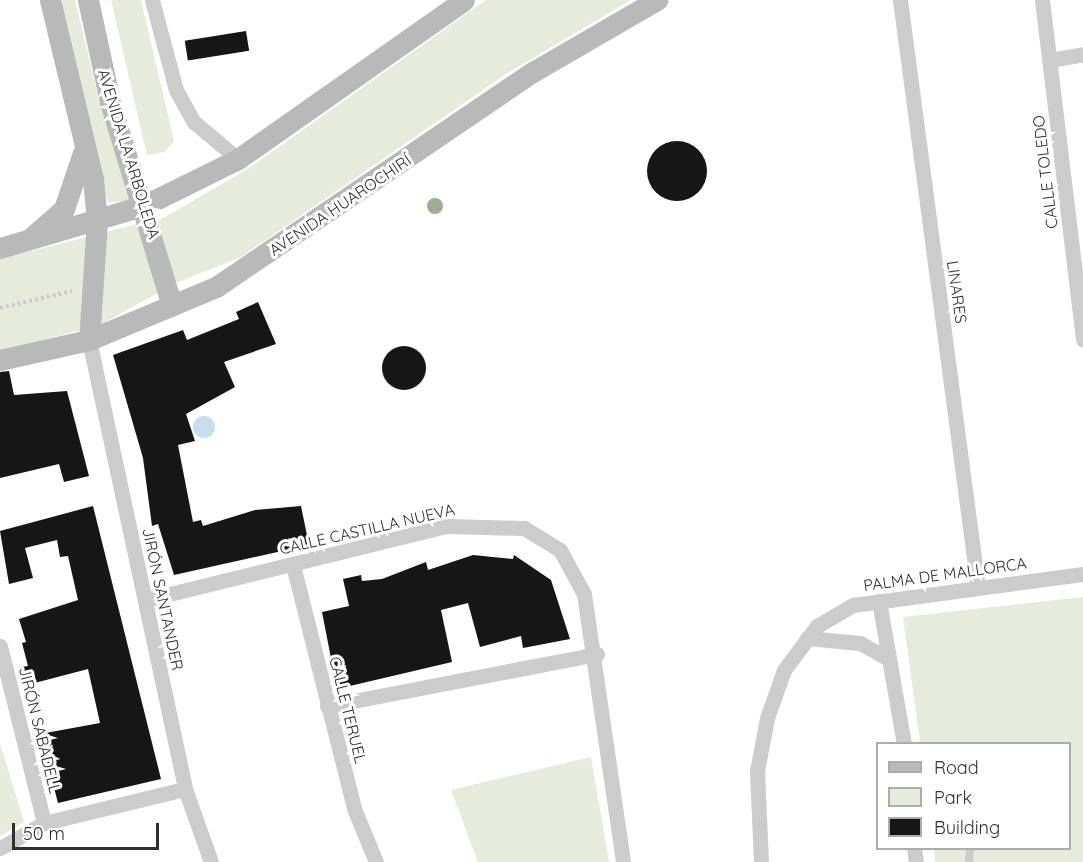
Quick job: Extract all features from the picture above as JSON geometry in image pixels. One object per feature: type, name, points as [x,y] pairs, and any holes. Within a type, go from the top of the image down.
[{"type":"street","name":"AVENIDA LA ARBOLEDA","points":[[50,0],[85,132],[97,221],[89,340]]},
{"type":"street","name":"AVENIDA LA ARBOLEDA","points":[[88,0],[110,102],[145,205],[172,306]]},
{"type":"street","points":[[152,0],[176,90],[194,122],[238,159]]},
{"type":"street","points":[[0,248],[145,205],[238,159],[464,0]]},
{"type":"street","name":"AVENIDA HUAROCHIRÍ","points":[[0,360],[89,340],[216,287],[531,73],[657,0]]},
{"type":"street","name":"LINARES","points":[[900,0],[978,588]]},
{"type":"street","name":"CALLE TOLEDO","points":[[1042,0],[1083,340]]},
{"type":"street","points":[[1050,60],[1083,54]]},
{"type":"street","points":[[24,242],[64,209],[81,169],[85,132]]},
{"type":"street","name":"JIRÓN SANTANDER","points":[[89,340],[185,789],[211,862]]},
{"type":"street","name":"CALLE CASTILLA NUEVA","points":[[146,600],[447,526],[525,528],[560,550],[584,594],[597,654],[623,862]]},
{"type":"street","name":"CALLE TERUEL","points":[[293,565],[355,811],[376,862]]},
{"type":"street","name":"PALMA DE MALLORCA","points":[[761,862],[757,771],[767,718],[784,670],[817,626],[853,605],[1083,574]]},
{"type":"street","points":[[879,601],[904,742]]},
{"type":"street","points":[[807,638],[860,643],[889,659]]},
{"type":"street","name":"JIRÓN SABADELL","points":[[0,646],[44,823]]},
{"type":"street","points":[[327,706],[597,654]]},
{"type":"street","points":[[0,848],[44,823],[185,789]]},
{"type":"path","points":[[0,308],[92,286]]},
{"type":"green space","points":[[59,0],[75,0],[100,104],[133,200],[108,203]]},
{"type":"green space","points":[[111,0],[141,0],[174,141],[164,152],[147,155]]},
{"type":"green space","points":[[486,0],[631,0],[506,74],[241,257],[176,283],[102,324],[0,352],[0,259],[165,217],[249,168]]},
{"type":"green space","points":[[1083,597],[1083,862],[935,862],[934,850],[1071,850],[1071,742],[920,742],[903,617]]},
{"type":"green space","points":[[0,743],[24,822],[0,836]]},
{"type":"green space","points":[[591,757],[609,862],[478,862],[451,790]]},
{"type":"water","points":[[204,416],[212,419],[215,427],[212,435],[204,438],[196,435],[193,427],[196,419]]},
{"type":"building","points":[[246,31],[249,51],[188,60],[185,41]]},
{"type":"building","points":[[677,141],[694,146],[702,154],[707,171],[702,188],[694,196],[677,201],[660,196],[652,188],[647,171],[652,154],[660,146]]},
{"type":"building","points":[[258,302],[276,344],[224,362],[235,387],[186,414],[195,441],[178,445],[193,522],[201,520],[203,526],[255,510],[301,506],[309,545],[174,575],[158,524],[152,526],[143,458],[113,355],[183,330],[187,340],[239,319],[236,312]]},
{"type":"building","points":[[404,346],[419,353],[426,368],[419,383],[404,390],[389,383],[382,368],[389,353]]},
{"type":"building","points":[[9,371],[14,395],[67,391],[89,476],[64,482],[59,464],[0,478],[0,372]]},
{"type":"building","points":[[93,506],[161,779],[58,803],[40,734],[100,723],[88,669],[27,685],[22,667],[28,666],[22,643],[26,642],[19,619],[78,600],[68,556],[60,557],[57,540],[25,548],[33,578],[9,584],[0,531]]},
{"type":"building","points":[[473,555],[513,559],[514,555],[551,580],[570,639],[523,648],[521,636],[480,647],[468,603],[441,610],[452,662],[337,689],[322,612],[349,606],[343,579],[361,575],[362,581],[382,579],[426,562],[428,570]]}]
